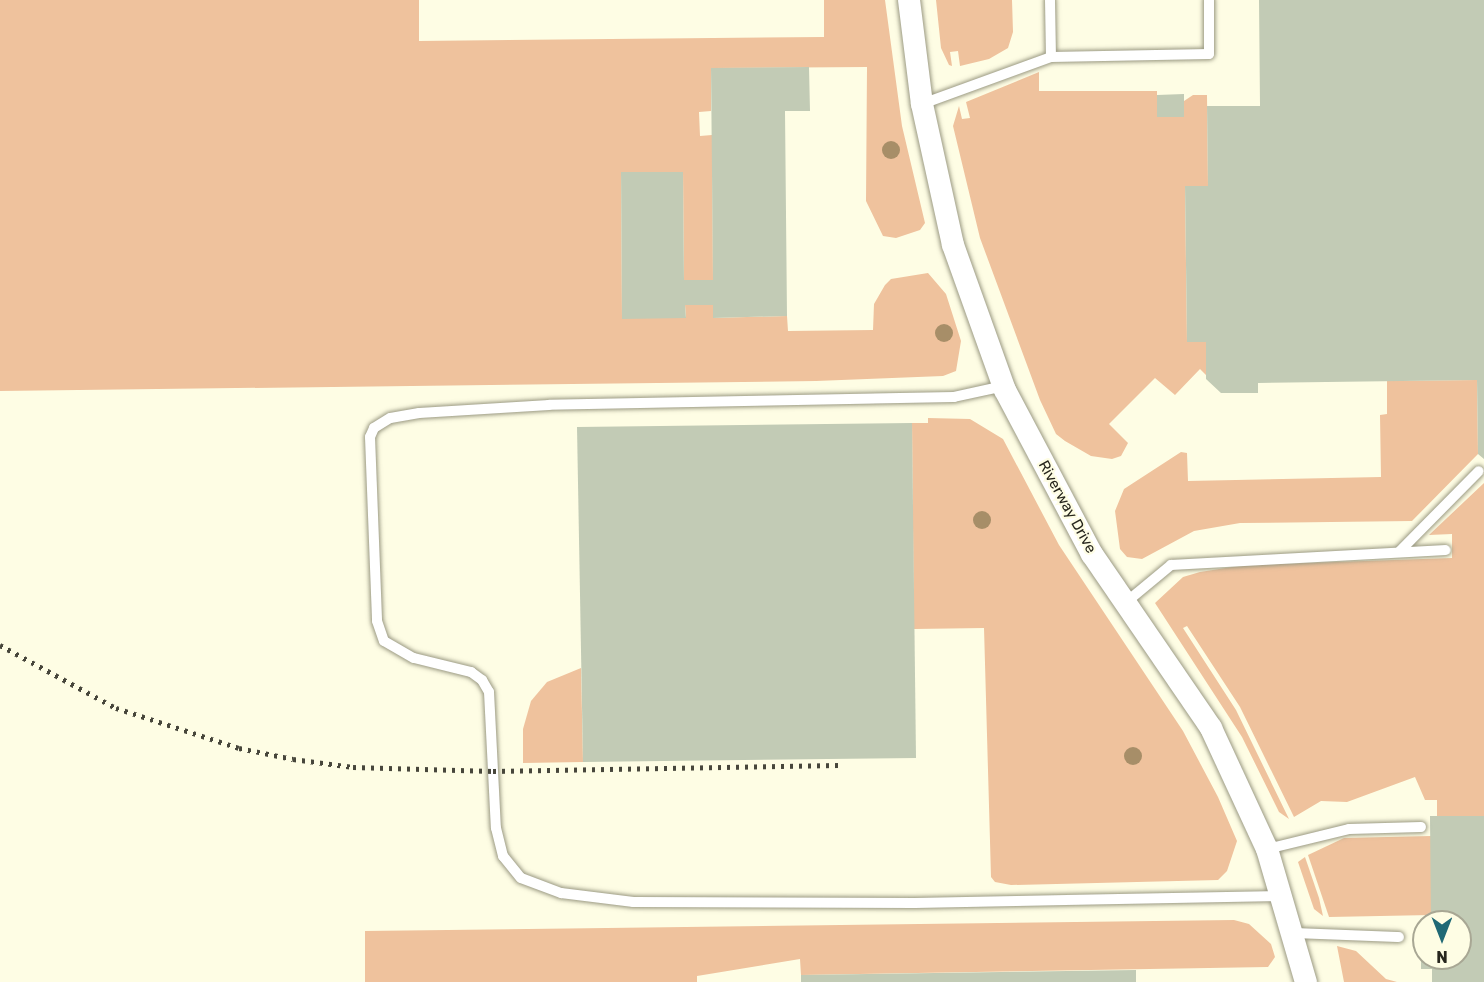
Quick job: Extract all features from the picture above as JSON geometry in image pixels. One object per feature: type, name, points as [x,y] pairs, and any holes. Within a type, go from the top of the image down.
[{"type":"street","name":"Riverway Drive","points":[[909,0],[922,104],[953,245],[1004,386],[1065,507],[1124,604],[1211,728],[1266,849],[1306,982]]},
{"type":"lane","points":[[1050,0],[1051,57]]},
{"type":"lane","points":[[922,104],[1051,57],[1209,54],[1209,0]]},
{"type":"lane","points":[[1004,386],[954,397],[549,405],[390,418],[374,428],[370,437],[377,621],[384,641],[414,658],[471,672],[482,680],[489,692],[496,828],[504,856],[521,878],[561,893],[633,902],[904,903],[1281,896]]},
{"type":"lane","points":[[1400,551],[1479,471]]},
{"type":"lane","points":[[1124,604],[1171,564],[1446,550]]},
{"type":"lane","points":[[1266,849],[1349,829],[1421,827]]},
{"type":"lane","points":[[1293,933],[1399,937]]},
{"type":"shaded area","points":[[0,0],[419,0],[419,41],[824,37],[824,0],[885,0],[902,126],[925,223],[920,230],[896,238],[883,236],[866,201],[867,67],[711,68],[711,111],[699,112],[700,136],[712,135],[713,280],[684,280],[683,172],[621,172],[622,318],[686,317],[685,305],[713,305],[713,318],[787,316],[788,331],[873,330],[874,304],[885,285],[891,279],[928,273],[946,294],[961,341],[956,371],[943,376],[816,381],[0,391]]},
{"type":"shaded area","points":[[936,0],[1012,0],[1013,32],[1008,48],[989,59],[960,66],[958,51],[950,52],[952,66],[949,65],[941,48]]},
{"type":"shaded area","points":[[1039,72],[1039,91],[1157,91],[1157,117],[1184,116],[1184,101],[1193,95],[1207,95],[1208,186],[1185,186],[1187,342],[1206,342],[1206,375],[1200,369],[1175,395],[1155,378],[1109,424],[1128,443],[1121,456],[1112,459],[1091,456],[1056,434],[1040,400],[980,238],[953,126],[959,106],[962,119],[970,118],[966,102]]},
{"type":"shaded area","points":[[1477,380],[1478,454],[1412,521],[1240,523],[1194,531],[1142,559],[1127,557],[1120,549],[1115,511],[1124,489],[1181,452],[1187,453],[1188,481],[1381,477],[1380,415],[1387,414],[1387,381]]},
{"type":"shaded area","points":[[928,418],[970,419],[1003,439],[1059,545],[1183,731],[1218,797],[1237,841],[1227,871],[1218,880],[1011,885],[995,882],[991,877],[984,628],[914,629],[912,423],[928,423]]},
{"type":"shaded area","points":[[1484,483],[1484,816],[1437,816],[1437,800],[1425,800],[1415,777],[1347,802],[1321,801],[1294,817],[1240,707],[1187,626],[1183,628],[1236,710],[1289,819],[1279,812],[1242,737],[1155,603],[1183,577],[1245,565],[1452,558],[1452,534],[1429,535]]},
{"type":"shaded area","points":[[581,668],[583,762],[523,763],[523,729],[531,701],[547,682]]},
{"type":"shaded area","points":[[1431,836],[1431,910],[1412,910],[1412,915],[1329,917],[1308,855],[1344,838]]},
{"type":"shaded area","points":[[1305,857],[1323,916],[1314,909],[1298,862]]},
{"type":"shaded area","points":[[1234,920],[1249,924],[1271,944],[1275,957],[1268,967],[801,975],[800,959],[697,976],[697,982],[365,982],[365,931]]},
{"type":"shaded area","points":[[1337,946],[1356,951],[1386,979],[1397,982],[1344,982]]},
{"type":"building","points":[[1259,0],[1484,0],[1484,459],[1478,454],[1477,380],[1258,383],[1258,393],[1221,393],[1206,379],[1206,342],[1187,342],[1185,186],[1208,186],[1207,106],[1260,106]]},
{"type":"building","points":[[809,67],[810,111],[785,111],[787,316],[713,318],[713,305],[685,305],[686,318],[622,319],[621,172],[683,172],[684,280],[713,280],[711,68]]},
{"type":"building","points":[[1184,94],[1184,117],[1157,117],[1157,95]]},
{"type":"building","points":[[912,423],[916,758],[583,762],[577,427]]},
{"type":"building","points":[[1430,816],[1484,816],[1484,982],[1432,982],[1432,970],[1472,970],[1472,910],[1431,910]]},
{"type":"building","points":[[1136,970],[1136,982],[801,982],[801,975]]},
{"type":"railway","points":[[0,645],[116,708],[239,748],[293,759],[353,767],[493,771],[839,765]]}]
